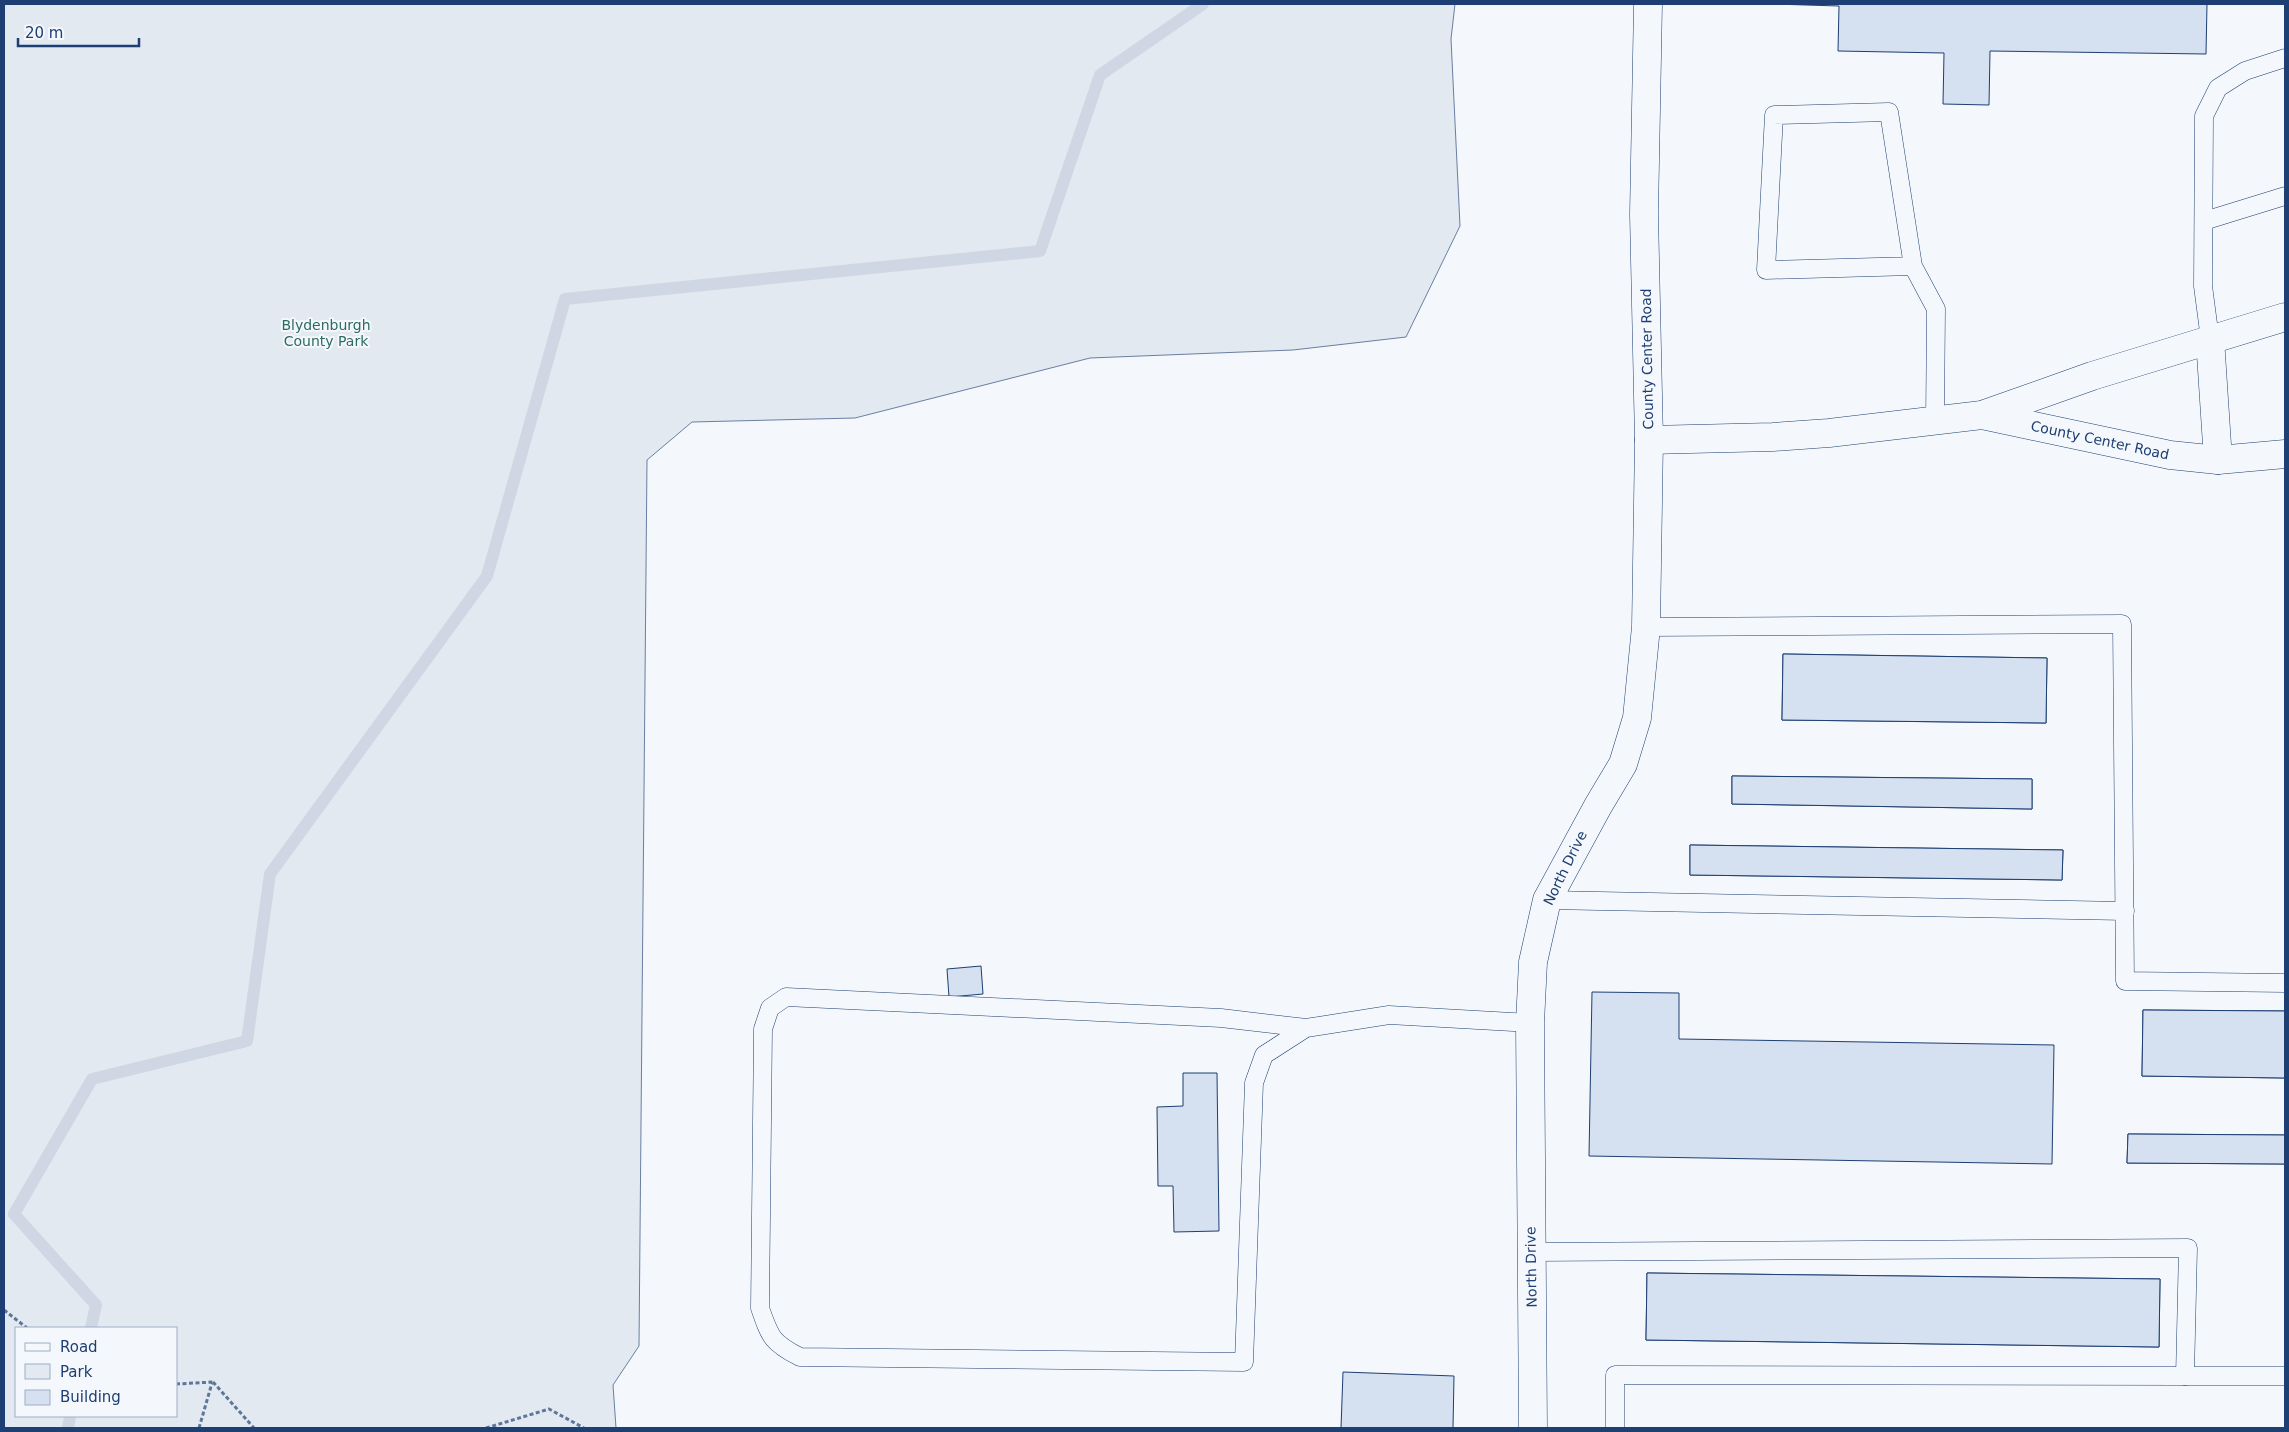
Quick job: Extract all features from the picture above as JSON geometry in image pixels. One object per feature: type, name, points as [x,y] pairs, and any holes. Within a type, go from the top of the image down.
[{"type":"street","name":"County Center Road","points":[[1648,4],[1644,214],[1649,440],[1773,437],[1863,430],[1982,415],[2092,376],[2285,317]]},
{"type":"street","points":[[2210,339],[2218,460]]},
{"type":"street","name":"County Center Road","points":[[1982,415],[2170,455],[2218,460],[2285,454]]},
{"type":"street","name":"North Drive","points":[[1533,1428],[1530,1023],[1533,962],[1547,900],[1623,764],[1637,718],[1646,627],[1649,440]]},
{"type":"lane","points":[[2210,339],[2203,286],[2204,116],[2218,88],[2244,71],[2285,58]]},
{"type":"lane","points":[[1913,266],[1766,270],[1774,114],[1889,112],[1913,266],[1936,309],[1935,421]]},
{"type":"lane","points":[[2204,221],[2285,196]]},
{"type":"lane","points":[[1646,627],[2122,624],[2125,981],[2285,983]]},
{"type":"lane","points":[[1547,900],[2125,911]]},
{"type":"lane","points":[[1306,1028],[1264,1055],[1254,1083],[1244,1362],[800,1357],[781,1348],[769,1332],[760,1308],[763,1029],[770,1008],[786,997],[1221,1018],[1306,1028],[1389,1015],[1530,1023]]},
{"type":"lane","points":[[1531,1252],[2188,1248],[2185,1376]]},
{"type":"lane","points":[[1615,1428],[1615,1375],[2285,1376]]},
{"type":"path","points":[[4,1310],[27,1327]]},
{"type":"path","points":[[178,1384],[213,1382]]},
{"type":"path","points":[[199,1428],[213,1382]]},
{"type":"path","points":[[213,1382],[254,1428]]},
{"type":"path","points":[[486,1428],[549,1409],[584,1428]]},
{"type":"green space","name":"Blydenburgh County Park","points":[[4,4],[1455,4],[1451,39],[1460,226],[1406,337],[1293,350],[1090,358],[855,418],[692,422],[647,460],[639,1346],[613,1385],[616,1428],[4,1428]]},
{"type":"building","points":[[1773,4],[2207,4],[2206,54],[1990,51],[1989,105],[1943,104],[1944,53],[1838,51],[1839,6]]},
{"type":"building","points":[[1783,654],[2047,658],[2046,723],[1782,720]]},
{"type":"building","points":[[1783,654],[2047,658],[2046,723],[1782,720]]},
{"type":"building","points":[[1732,776],[2032,779],[2032,809],[1732,804]]},
{"type":"building","points":[[1732,776],[2032,779],[2032,809],[1732,804]]},
{"type":"building","points":[[1690,845],[2063,850],[2062,880],[1690,875]]},
{"type":"building","points":[[1690,845],[2063,850],[2062,880],[1690,875]]},
{"type":"building","points":[[981,966],[983,994],[949,997],[947,969]]},
{"type":"building","points":[[1592,992],[1679,993],[1679,1039],[2054,1045],[2052,1164],[1589,1156]]},
{"type":"building","points":[[2143,1010],[2285,1011],[2285,1078],[2142,1076]]},
{"type":"building","points":[[2143,1010],[2285,1011],[2285,1078],[2142,1076]]},
{"type":"building","points":[[1183,1073],[1217,1073],[1219,1231],[1174,1232],[1173,1186],[1158,1186],[1157,1107],[1183,1106]]},
{"type":"building","points":[[2128,1134],[2285,1135],[2285,1164],[2127,1163]]},
{"type":"building","points":[[2128,1134],[2285,1135],[2285,1164],[2127,1163]]},
{"type":"building","points":[[1647,1273],[2160,1279],[2159,1347],[1646,1340]]},
{"type":"building","points":[[1647,1273],[2160,1279],[2159,1347],[1646,1340]]},
{"type":"building","points":[[1343,1372],[1454,1376],[1453,1428],[1341,1428]]},
{"type":"waterway","points":[[91,1327],[96,1305],[14,1214],[92,1079],[247,1041],[270,874],[487,576],[565,299],[1040,251],[1100,75],[1203,4]]},
{"type":"waterway","points":[[68,1428],[70,1417]]}]
